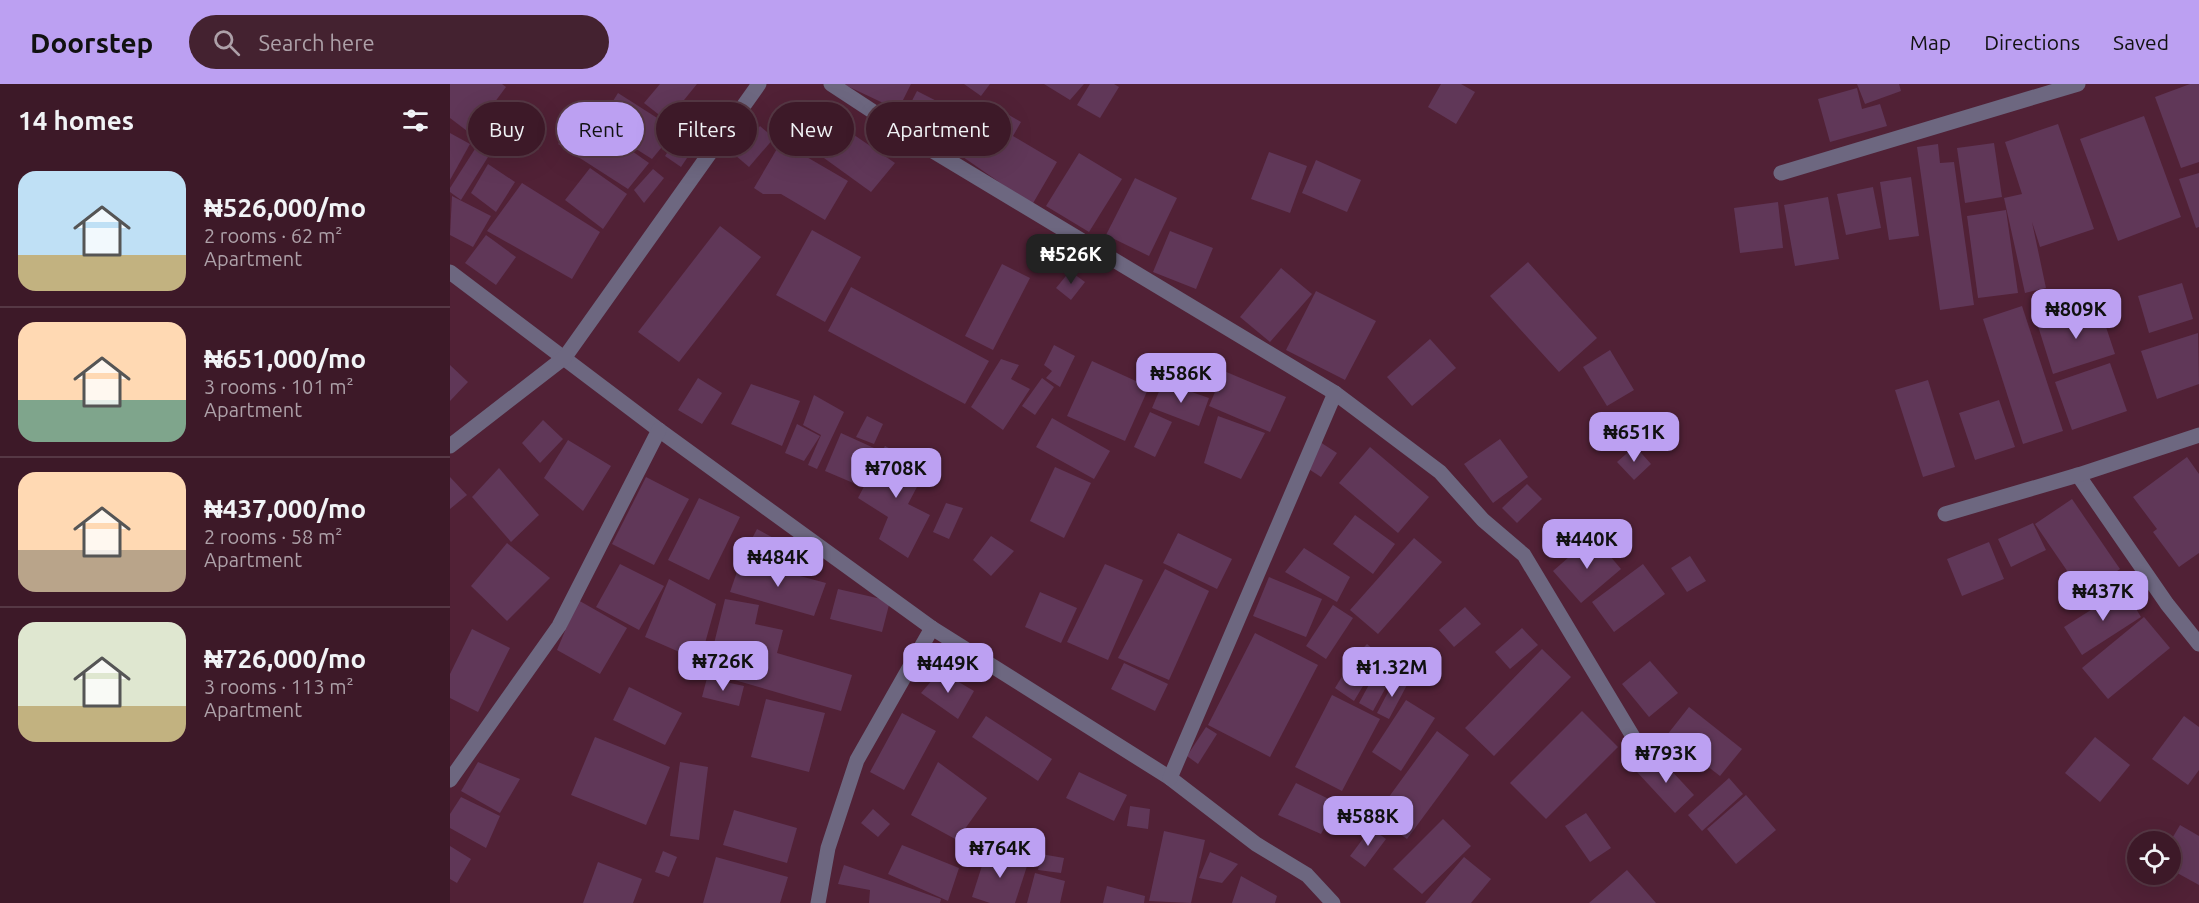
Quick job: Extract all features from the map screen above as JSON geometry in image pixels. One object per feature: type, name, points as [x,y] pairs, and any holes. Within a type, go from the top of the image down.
[{"type":"street","points":[[450,447],[566,357],[759,84]]},
{"type":"street","points":[[831,84],[942,157],[1335,393],[1440,472],[1483,520],[1524,555],[1644,755]]},
{"type":"street","points":[[1781,174],[2078,84]]},
{"type":"street","points":[[450,272],[566,357],[659,430],[932,628],[1170,778],[1256,844],[1307,875],[1333,903]]},
{"type":"street","points":[[1170,778],[1335,393]]},
{"type":"street","points":[[450,780],[559,626],[659,430]]},
{"type":"street","points":[[1946,514],[2078,475],[2199,435]]},
{"type":"street","points":[[2078,475],[2167,604],[2199,644]]},
{"type":"street","points":[[818,903],[828,848],[857,760],[932,628]]},
{"type":"building","points":[[450,84],[502,84],[506,87],[495,102],[468,102],[468,132],[450,118]]},
{"type":"building","points":[[660,84],[697,84],[682,102],[656,102],[656,112],[644,103]]},
{"type":"building","points":[[843,84],[911,84],[902,102],[881,102]]},
{"type":"building","points":[[964,84],[990,84],[981,96]]},
{"type":"building","points":[[1044,84],[1084,84],[1070,100]]},
{"type":"building","points":[[1090,84],[1114,84],[1119,87],[1100,118],[1077,105]]},
{"type":"building","points":[[1441,84],[1461,84],[1475,92],[1456,124],[1428,107]]},
{"type":"building","points":[[1857,84],[1899,84],[1901,91],[1865,104]]},
{"type":"building","points":[[2190,84],[2199,84],[2199,162],[2181,168],[2155,97]]},
{"type":"building","points":[[1857,88],[1862,109],[1880,104],[1887,126],[1830,142],[1818,99]]},
{"type":"building","points":[[917,91],[939,102],[911,102]]},
{"type":"building","points":[[618,93],[632,102],[612,102]]},
{"type":"building","points":[[644,110],[656,117],[656,154],[652,159],[644,154]]},
{"type":"building","points":[[1011,116],[1021,122],[1013,136],[1057,162],[1032,205],[963,157],[1011,156]]},
{"type":"building","points":[[2144,116],[2181,217],[2118,241],[2080,139]]},
{"type":"building","points":[[2058,124],[2094,229],[2040,247],[2032,222],[2046,288],[2025,293],[2004,198],[2022,194],[2005,142]]},
{"type":"building","points":[[760,126],[769,134],[769,144],[749,167],[736,156],[757,156],[757,129]]},
{"type":"building","points":[[450,133],[468,143],[468,148],[450,180]]},
{"type":"building","points":[[854,135],[866,143],[866,156],[885,156],[895,163],[871,192],[821,156],[854,156]]},
{"type":"building","points":[[1994,143],[2002,197],[1965,203],[1957,148]]},
{"type":"building","points":[[1938,144],[1940,163],[1954,162],[1974,305],[1940,310],[1917,147]]},
{"type":"building","points":[[1269,152],[1307,166],[1290,213],[1251,199]]},
{"type":"building","points":[[1079,153],[1122,179],[1089,232],[1046,206]]},
{"type":"building","points":[[471,156],[488,157],[461,200],[450,192],[450,188]]},
{"type":"building","points":[[577,156],[639,156],[649,163],[628,189]]},
{"type":"building","points":[[665,156],[688,156],[681,167]]},
{"type":"building","points":[[773,156],[805,156],[848,181],[825,220],[781,194],[763,194],[754,188]]},
{"type":"building","points":[[1316,160],[1361,180],[1347,212],[1302,193]]},
{"type":"building","points":[[488,164],[515,182],[496,212],[471,193]]},
{"type":"building","points":[[590,168],[627,194],[603,229],[565,200]]},
{"type":"building","points":[[653,169],[664,178],[644,203],[634,190]]},
{"type":"building","points":[[2199,173],[2199,227],[2196,228],[2179,179]]},
{"type":"building","points":[[1911,177],[1919,236],[1889,240],[1880,182]]},
{"type":"building","points":[[1135,178],[1177,198],[1149,256],[1106,235]]},
{"type":"building","points":[[522,183],[600,232],[572,279],[487,231]]},
{"type":"building","points":[[1873,187],[1881,228],[1846,235],[1837,194]]},
{"type":"building","points":[[452,196],[491,216],[473,247],[450,235]]},
{"type":"building","points":[[1828,197],[1839,259],[1795,266],[1784,205]]},
{"type":"building","points":[[1778,202],[1783,248],[1740,253],[1734,208]]},
{"type":"building","points":[[2006,210],[2018,293],[1978,298],[1967,216]]},
{"type":"building","points":[[720,226],[761,257],[679,362],[638,332]]},
{"type":"building","points":[[812,230],[861,257],[825,322],[776,295]]},
{"type":"building","points":[[1170,231],[1213,248],[1196,289],[1153,272]]},
{"type":"building","points":[[486,235],[516,257],[496,285],[465,263]]},
{"type":"building","points":[[1528,262],[1597,338],[1559,372],[1490,296]]},
{"type":"building","points":[[1002,264],[1030,278],[993,350],[965,336]]},
{"type":"building","points":[[1281,268],[1312,294],[1270,342],[1240,317]]},
{"type":"building","points":[[1070,271],[1085,282],[1071,300],[1056,288]]},
{"type":"building","points":[[2182,283],[2193,319],[2149,333],[2138,296]]},
{"type":"building","points":[[851,287],[989,361],[965,404],[828,331]]},
{"type":"building","points":[[1316,291],[1376,321],[1345,380],[1286,350]]},
{"type":"building","points":[[2022,306],[2063,431],[2023,444],[1983,319]]},
{"type":"building","points":[[2099,306],[2115,354],[2053,374],[2038,326]]},
{"type":"building","points":[[2198,333],[2199,384],[2157,399],[2141,351]]},
{"type":"building","points":[[1430,339],[1456,368],[1412,406],[1387,377]]},
{"type":"building","points":[[1054,345],[1075,356],[1060,387],[1046,378],[1052,371],[1044,365]]},
{"type":"building","points":[[1610,350],[1634,390],[1607,406],[1583,367]]},
{"type":"building","points":[[1001,359],[1019,365],[1011,379],[1030,389],[1003,430],[971,407]]},
{"type":"building","points":[[1092,361],[1149,387],[1125,441],[1067,416]]},
{"type":"building","points":[[2110,363],[2127,411],[2072,430],[2055,382]]},
{"type":"building","points":[[450,365],[468,382],[450,401]]},
{"type":"building","points":[[1224,371],[1286,397],[1270,432],[1209,406]]},
{"type":"building","points":[[698,378],[722,393],[702,424],[678,410]]},
{"type":"building","points":[[1042,378],[1054,387],[1035,415],[1022,406]]},
{"type":"building","points":[[1928,380],[1955,467],[1923,477],[1895,390]]},
{"type":"building","points":[[1163,382],[1209,398],[1199,426],[1152,408]]},
{"type":"building","points":[[751,384],[800,401],[782,446],[731,424]]},
{"type":"building","points":[[814,395],[844,412],[817,469],[808,465],[821,435],[803,425]]},
{"type":"building","points":[[1999,400],[2015,447],[1975,460],[1959,413]]},
{"type":"building","points":[[1150,412],[1172,422],[1155,457],[1134,447]]},
{"type":"building","points":[[867,416],[883,424],[874,444],[856,437]]},
{"type":"building","points":[[1218,416],[1265,433],[1241,479],[1204,463]]},
{"type":"building","points":[[1052,418],[1110,451],[1094,479],[1036,447]]},
{"type":"building","points":[[543,420],[563,439],[540,463],[522,443]]},
{"type":"building","points":[[797,424],[820,436],[804,461],[785,453]]},
{"type":"building","points":[[841,433],[874,448],[858,485],[825,471]]},
{"type":"building","points":[[1500,439],[1528,477],[1493,503],[1464,464]]},
{"type":"building","points":[[568,440],[611,466],[583,511],[544,478]]},
{"type":"building","points":[[1320,442],[1337,453],[1321,477],[1304,466]]},
{"type":"building","points":[[885,446],[927,468],[908,504],[930,515],[908,558],[879,539],[888,517],[858,498]]},
{"type":"building","points":[[1635,446],[1651,464],[1634,480],[1617,462]]},
{"type":"building","points":[[1370,447],[1429,497],[1398,533],[1339,483]]},
{"type":"building","points":[[2187,457],[2199,474],[2199,553],[2179,567],[2153,532],[2157,529],[2133,497]]},
{"type":"building","points":[[1055,467],[1091,483],[1064,538],[1030,521]]},
{"type":"building","points":[[499,468],[539,515],[511,542],[472,497]]},
{"type":"building","points":[[450,477],[467,495],[450,509]]},
{"type":"building","points":[[646,477],[689,499],[654,565],[612,544]]},
{"type":"building","points":[[1527,484],[1542,499],[1517,523],[1502,508]]},
{"type":"building","points":[[699,498],[740,517],[709,580],[668,560]]},
{"type":"building","points":[[2072,499],[2120,569],[2083,594],[2035,524]]},
{"type":"building","points":[[946,503],[963,508],[949,539],[933,532]]},
{"type":"building","points":[[1355,515],[1395,544],[1373,574],[1333,544]]},
{"type":"building","points":[[2033,523],[2046,550],[2011,567],[1998,539]]},
{"type":"building","points":[[757,529],[792,548],[782,567],[745,552]]},
{"type":"building","points":[[1178,533],[1232,559],[1217,589],[1163,563]]},
{"type":"building","points":[[991,536],[1014,551],[991,576],[973,560]]},
{"type":"building","points":[[1593,536],[1621,569],[1581,603],[1553,571]]},
{"type":"building","points":[[1414,538],[1442,562],[1378,634],[1350,610]]},
{"type":"building","points":[[1989,542],[2004,579],[1962,596],[1947,559]]},
{"type":"building","points":[[507,543],[550,578],[507,621],[471,586]]},
{"type":"building","points":[[1304,548],[1350,577],[1337,602],[1285,572]]},
{"type":"building","points":[[1690,556],[1706,581],[1687,592],[1671,568]]},
{"type":"building","points":[[741,560],[826,583],[814,616],[730,592]]},
{"type":"building","points":[[620,564],[664,586],[639,630],[596,607]]},
{"type":"building","points":[[1105,564],[1143,580],[1108,660],[1067,642]]},
{"type":"building","points":[[1643,564],[1665,594],[1614,632],[1592,602]]},
{"type":"building","points":[[1165,569],[1209,591],[1169,680],[1118,658]]},
{"type":"building","points":[[1269,577],[1322,599],[1306,637],[1253,616]]},
{"type":"building","points":[[669,579],[716,604],[700,661],[645,637]]},
{"type":"building","points":[[838,589],[890,601],[882,632],[830,619]]},
{"type":"building","points":[[2124,589],[2141,617],[2082,655],[2064,627]]},
{"type":"building","points":[[1040,592],[1077,608],[1061,643],[1025,627]]},
{"type":"building","points":[[725,599],[759,605],[755,624],[783,630],[777,653],[852,675],[841,711],[707,672]]},
{"type":"building","points":[[578,600],[627,628],[600,674],[557,650]]},
{"type":"building","points":[[1333,605],[1353,618],[1326,659],[1306,646]]},
{"type":"building","points":[[1465,607],[1481,624],[1454,647],[1439,630]]},
{"type":"building","points":[[2144,617],[2170,648],[2108,699],[2082,668]]},
{"type":"building","points":[[1522,628],[1538,645],[1510,669],[1495,652]]},
{"type":"building","points":[[472,629],[510,648],[478,712],[450,698],[450,674]]},
{"type":"building","points":[[1255,633],[1318,665],[1270,757],[1208,725]]},
{"type":"building","points":[[1367,644],[1381,656],[1354,701],[1335,688],[1352,660]]},
{"type":"building","points":[[1542,649],[1571,677],[1494,756],[1465,728]]},
{"type":"building","points":[[1383,659],[1397,667],[1373,711],[1359,703]]},
{"type":"building","points":[[1650,661],[1678,693],[1649,717],[1622,684]]},
{"type":"building","points":[[1124,663],[1168,684],[1155,711],[1111,689]]},
{"type":"building","points":[[940,671],[974,691],[958,719],[921,693]]},
{"type":"building","points":[[1396,677],[1408,683],[1389,719],[1377,713]]},
{"type":"building","points":[[707,678],[744,686],[739,706],[702,697]]},
{"type":"building","points":[[629,687],[682,713],[665,745],[613,720]]},
{"type":"building","points":[[1332,695],[1380,719],[1342,791],[1295,767]]},
{"type":"building","points":[[766,699],[825,713],[809,772],[751,757]]},
{"type":"building","points":[[1406,700],[1435,718],[1401,771],[1372,752]]},
{"type":"building","points":[[1689,707],[1742,749],[1720,776],[1667,735]]},
{"type":"building","points":[[1582,711],[1618,747],[1546,819],[1510,783]]},
{"type":"building","points":[[902,713],[936,731],[904,790],[870,772]]},
{"type":"building","points":[[986,716],[1052,759],[1038,781],[972,737]]},
{"type":"building","points":[[2184,716],[2199,727],[2199,770],[2188,785],[2152,759]]},
{"type":"building","points":[[1206,727],[1217,734],[1198,764],[1187,756]]},
{"type":"building","points":[[1437,731],[1469,755],[1407,839],[1375,816]]},
{"type":"building","points":[[595,737],[670,767],[646,825],[571,795]]},
{"type":"building","points":[[2095,737],[2130,765],[2100,802],[2065,773]]},
{"type":"building","points":[[1656,754],[1694,795],[1675,813],[1637,772]]},
{"type":"building","points":[[478,762],[520,779],[500,813],[461,791]]},
{"type":"building","points":[[680,762],[708,767],[699,840],[670,836]]},
{"type":"building","points":[[938,762],[987,798],[957,840],[911,815]]},
{"type":"building","points":[[1079,772],[1127,795],[1114,821],[1066,798]]},
{"type":"building","points":[[1729,778],[1743,794],[1702,831],[1688,815]]},
{"type":"building","points":[[1296,783],[1337,803],[1321,834],[1278,815]]},
{"type":"building","points":[[1746,795],[1776,830],[1736,864],[1707,829]]},
{"type":"building","points":[[461,797],[500,816],[486,848],[450,828],[450,814]]},
{"type":"building","points":[[1130,806],[1150,809],[1148,829],[1127,826]]},
{"type":"building","points":[[873,809],[890,824],[878,837],[861,823]]},
{"type":"building","points":[[734,810],[797,828],[787,863],[723,845]]},
{"type":"building","points":[[1586,813],[1611,848],[1590,862],[1565,826]]},
{"type":"building","points":[[1443,819],[1471,846],[1422,894],[1393,869]]},
{"type":"building","points":[[2180,825],[2199,836],[2199,885],[2181,875],[2181,831],[2176,831]]},
{"type":"building","points":[[1371,828],[1386,839],[1365,867],[1350,856]]},
{"type":"building","points":[[1164,831],[1205,840],[1191,903],[1149,901]]},
{"type":"building","points":[[902,845],[959,868],[948,901],[888,874]]},
{"type":"building","points":[[450,846],[471,859],[457,883],[450,879]]},
{"type":"building","points":[[987,850],[1028,863],[1015,903],[990,903],[972,897]]},
{"type":"building","points":[[663,851],[677,857],[669,877],[655,872]]},
{"type":"building","points":[[1210,852],[1238,864],[1222,883],[1199,878]]},
{"type":"building","points":[[1041,854],[1064,858],[1061,873],[1038,870]]},
{"type":"building","points":[[716,857],[788,877],[780,903],[703,903]]},
{"type":"building","points":[[1464,857],[1491,879],[1471,903],[1425,903]]},
{"type":"building","points":[[598,862],[642,879],[633,903],[583,903]]},
{"type":"building","points":[[844,865],[941,899],[940,903],[869,903],[870,890],[838,884]]},
{"type":"building","points":[[1627,870],[1656,903],[1589,903]]},
{"type":"building","points":[[1035,873],[1065,881],[1060,903],[1027,903]]},
{"type":"building","points":[[1241,876],[1277,896],[1275,903],[1232,903]]},
{"type":"building","points":[[1107,886],[1145,896],[1144,903],[1103,903]]}]
